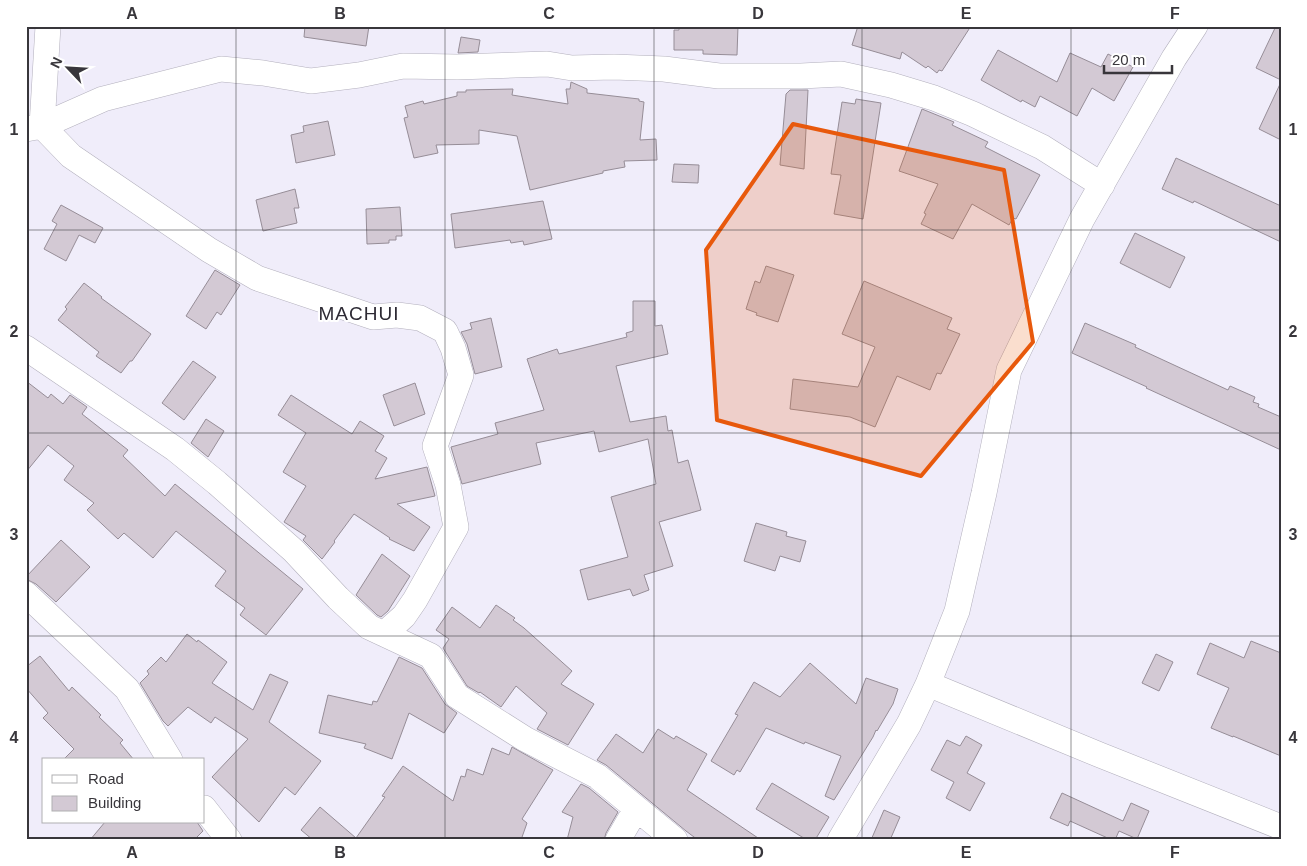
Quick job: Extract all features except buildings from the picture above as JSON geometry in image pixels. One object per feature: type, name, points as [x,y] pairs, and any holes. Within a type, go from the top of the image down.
[{"type":"street","points":[[34,127],[48,26]]},
{"type":"street","points":[[840,840],[909,724],[928,684],[957,611],[1009,370],[1082,219],[1174,58],[1195,26]]},
{"type":"street","points":[[34,127],[103,99],[221,69],[263,73],[311,81],[358,75],[403,66],[547,64],[572,68],[664,69],[719,76],[841,74],[890,85],[934,98],[973,114],[1042,147],[1102,185]]},
{"type":"street","points":[[34,127],[71,156],[128,193],[209,250],[257,278],[373,317],[397,315],[420,318],[444,331],[453,348],[461,375],[435,446],[448,485],[456,527],[415,600],[404,616],[384,634]]},
{"type":"street","points":[[26,348],[182,455],[217,483],[294,551],[338,598],[369,627],[431,656],[457,696],[525,739],[598,776],[675,840]]},
{"type":"street","points":[[26,594],[127,689],[169,758]]},
{"type":"street","points":[[928,684],[1281,827]]},
{"type":"street","points":[[205,809],[229,840]]},
{"type":"street","points":[[618,840],[636,809]]},
{"type":"highlighted area","points":[[793,124],[1004,170],[1033,342],[921,476],[717,420],[706,250]]},
{"type":"district","name":"MACHUI","points":[[359,313]]}]
